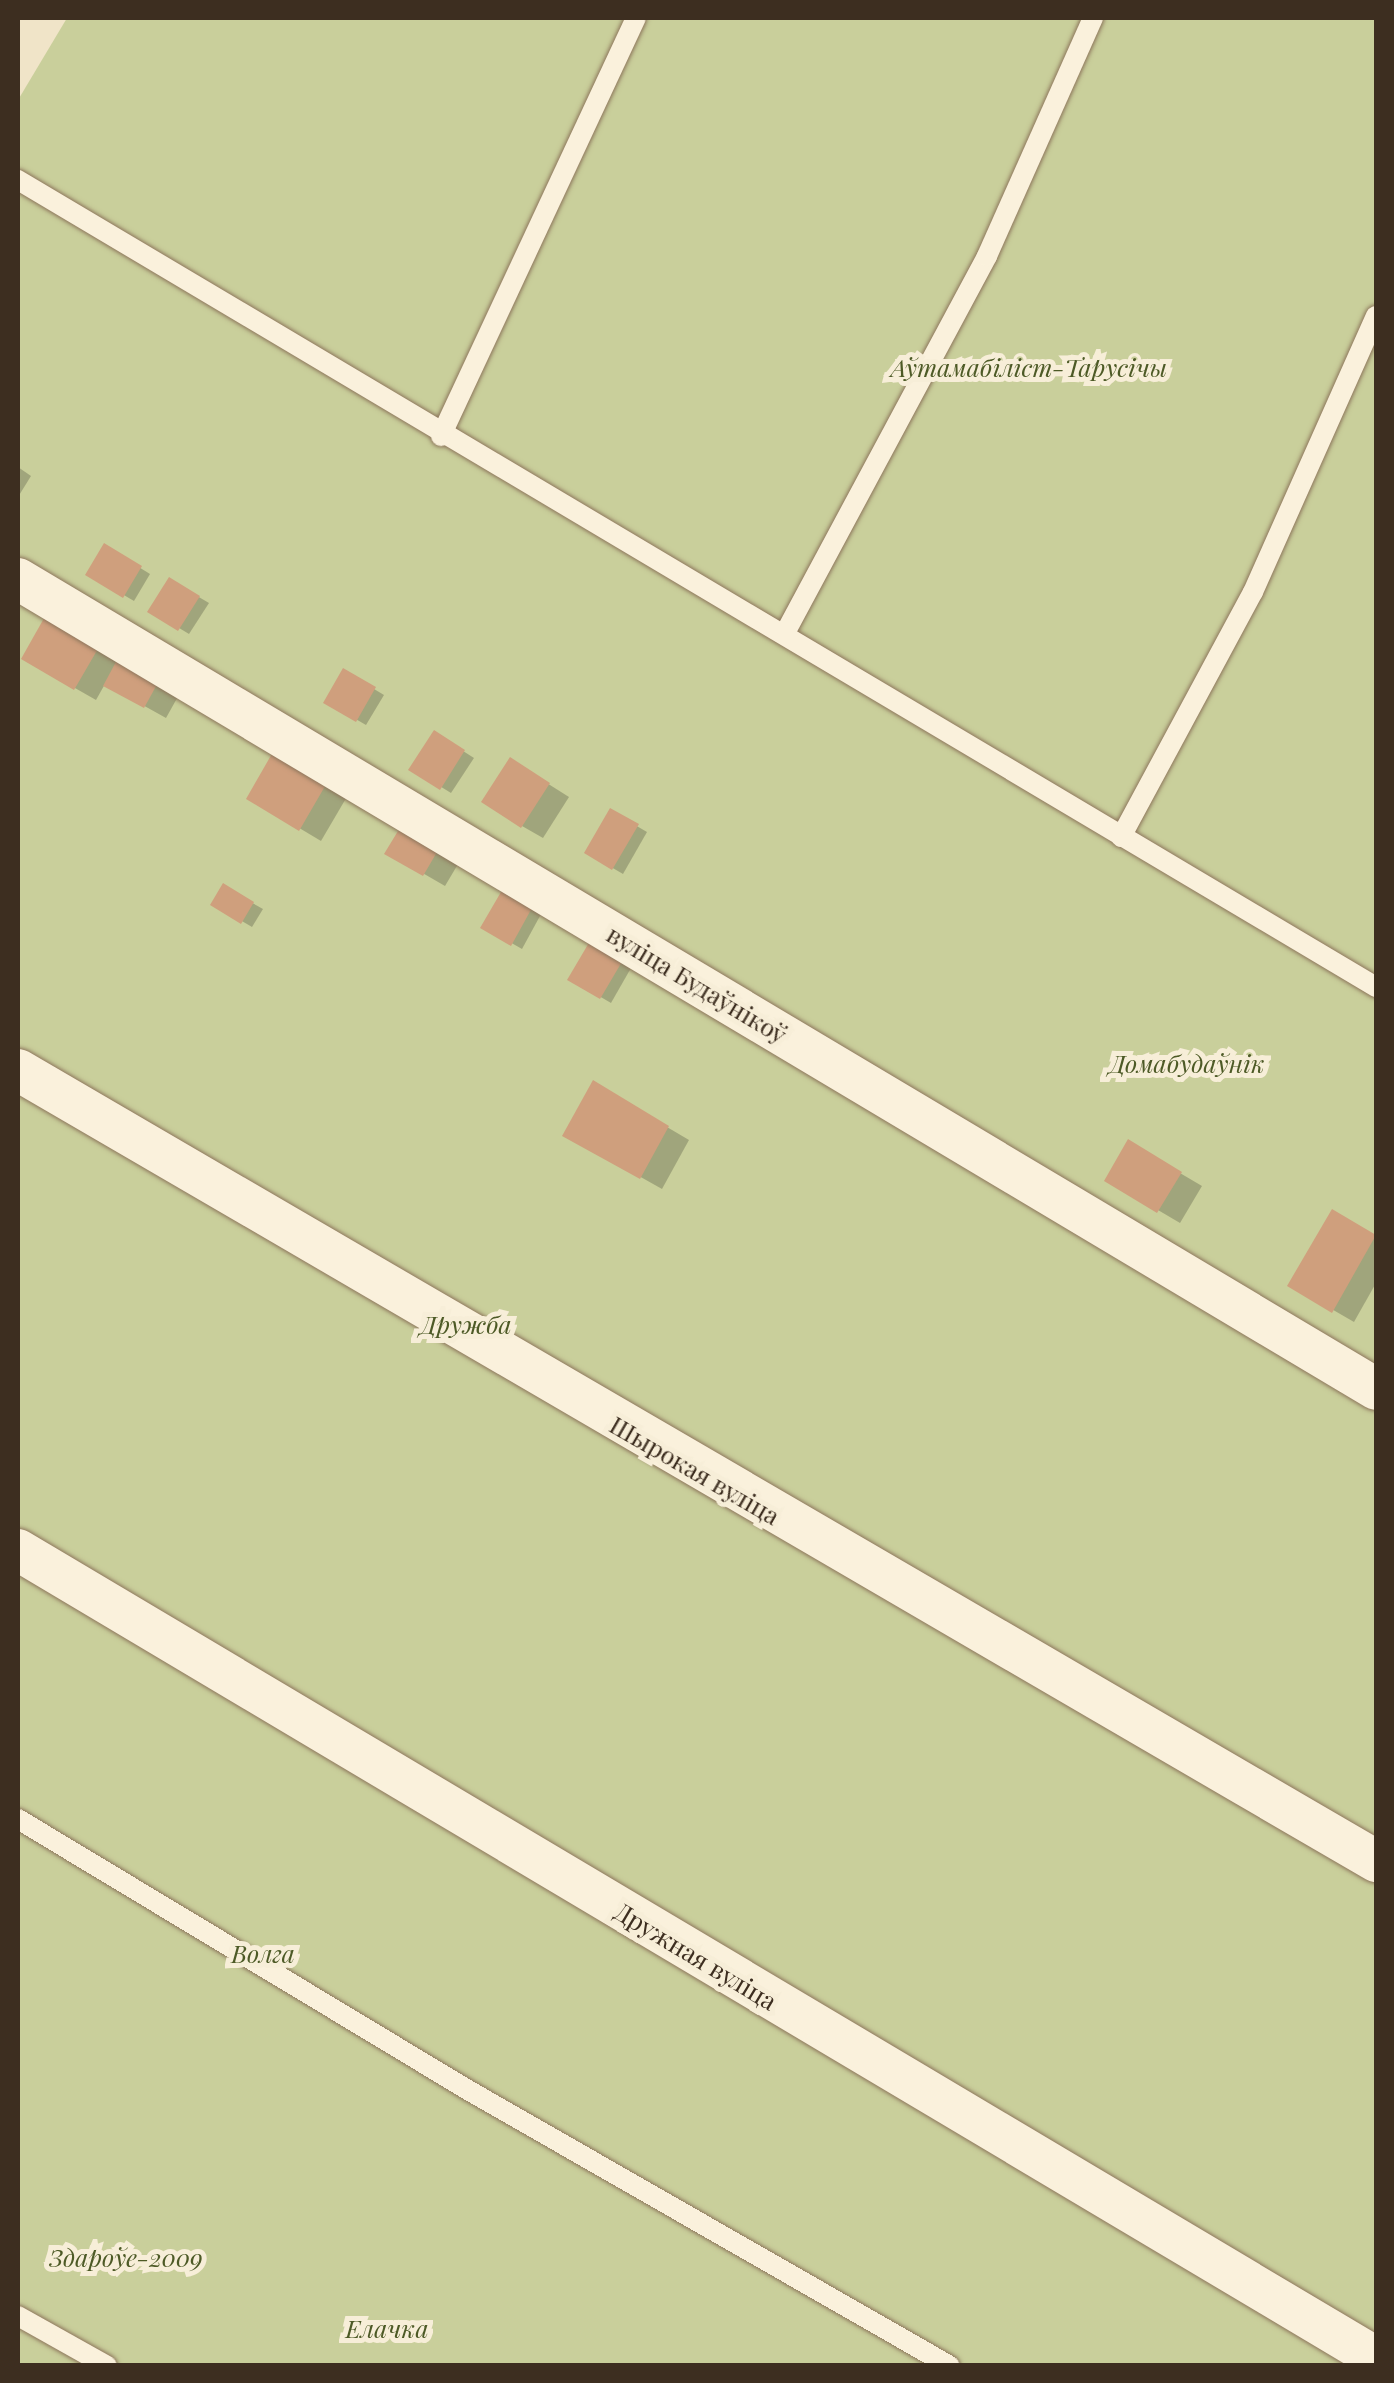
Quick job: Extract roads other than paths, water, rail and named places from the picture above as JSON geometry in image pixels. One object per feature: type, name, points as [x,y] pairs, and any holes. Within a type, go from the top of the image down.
[{"type":"street","name":"вуліца Будаўнікоў","points":[[18,579],[1376,1388]]},
{"type":"street","name":"Шырокая вуліца","points":[[18,1070],[1376,1862]]},
{"type":"street","name":"Дружная вуліца","points":[[18,1550],[1376,2358]]},
{"type":"lane","points":[[441,436],[636,18]]},
{"type":"lane","points":[[785,633],[986,256],[1093,18]]},
{"type":"lane","points":[[18,180],[441,436],[785,633],[1376,987]]},
{"type":"lane","points":[[1121,836],[1253,592],[1376,316]]},
{"type":"lane","points":[[18,1819],[468,2090],[950,2366]]},
{"type":"lane","points":[[18,2316],[107,2366]]},
{"type":"park label","name":"Аўтамабіліст-Тарусічы","points":[[1029,367]]},
{"type":"park label","name":"Домабудаўнік","points":[[1187,1063]]},
{"type":"park label","name":"Дружба","points":[[466,1324]]},
{"type":"park label","name":"Волга","points":[[263,1953]]},
{"type":"park label","name":"Здароўе-2009","points":[[126,2257]]},
{"type":"park label","name":"Елачка","points":[[387,2328]]}]
